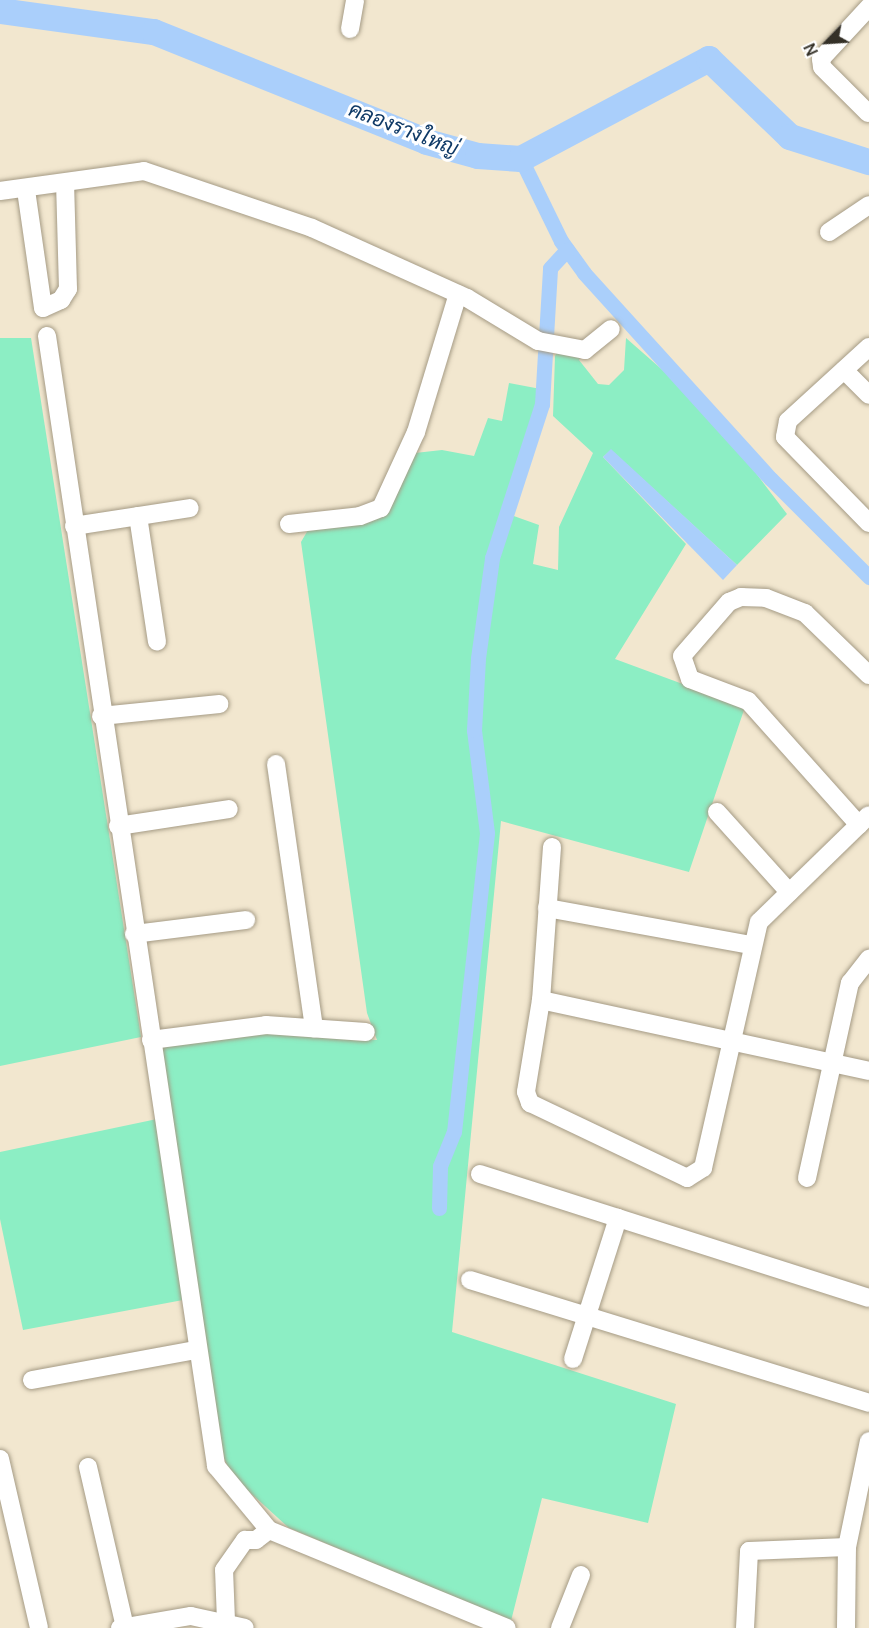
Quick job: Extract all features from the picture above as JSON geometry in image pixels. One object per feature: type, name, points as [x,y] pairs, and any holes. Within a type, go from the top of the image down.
[{"type":"street","points":[[350,29],[355,0]]},
{"type":"street","points":[[868,113],[822,68],[821,59],[869,7]]},
{"type":"street","points":[[0,191],[26,190],[144,171],[312,228],[458,294],[544,342],[590,349],[611,329]]},
{"type":"street","points":[[26,190],[43,308],[61,300],[68,289],[65,183]]},
{"type":"street","points":[[829,232],[869,205]]},
{"type":"street","points":[[289,524],[360,516],[381,508],[416,432],[458,294]]},
{"type":"street","points":[[47,336],[101,716],[196,1350],[216,1466],[263,1524],[507,1628]]},
{"type":"street","points":[[869,347],[788,421],[785,437],[869,523]]},
{"type":"street","points":[[844,370],[869,395]]},
{"type":"street","points":[[74,526],[189,508]]},
{"type":"street","points":[[138,516],[157,642]]},
{"type":"street","points":[[552,848],[541,1000],[526,1092],[530,1103],[687,1178],[703,1168],[733,1039],[751,945],[759,922],[864,820],[748,701],[690,679],[682,656],[729,602],[741,597],[766,598],[794,605],[869,675]]},
{"type":"street","points":[[101,716],[219,704]]},
{"type":"street","points":[[276,764],[314,1028]]},
{"type":"street","points":[[118,825],[229,809]]},
{"type":"street","points":[[717,812],[789,892]]},
{"type":"street","points":[[548,908],[751,945]]},
{"type":"street","points":[[135,934],[246,921]]},
{"type":"street","points":[[807,1178],[850,983],[869,959]]},
{"type":"street","points":[[541,1000],[733,1039],[831,1064],[869,1071]]},
{"type":"street","points":[[151,1040],[266,1025],[366,1032]]},
{"type":"street","points":[[480,1174],[869,1298]]},
{"type":"street","points":[[573,1359],[618,1218]]},
{"type":"street","points":[[470,1280],[587,1314],[869,1403]]},
{"type":"street","points":[[32,1380],[196,1350]]},
{"type":"street","points":[[846,1628],[847,1546],[863,1504],[869,1442]]},
{"type":"street","points":[[0,1459],[39,1628]]},
{"type":"street","points":[[88,1467],[122,1627],[226,1621],[246,1628]]},
{"type":"street","points":[[226,1621],[224,1570],[245,1540],[256,1540],[263,1524]]},
{"type":"street","points":[[746,1628],[749,1551],[847,1546]]},
{"type":"street","points":[[560,1628],[581,1575]]},
{"type":"green space","points":[[0,338],[31,338],[141,1037],[0,1066]]},
{"type":"green space","points":[[626,338],[707,409],[787,514],[737,565],[611,450],[603,457],[686,544],[615,659],[745,707],[689,872],[501,821],[452,1332],[676,1404],[648,1523],[542,1498],[511,1621],[289,1528],[232,1476],[224,1458],[159,1047],[263,1033],[377,1040],[367,1013],[301,542],[308,530],[361,521],[415,453],[442,450],[474,456],[488,418],[502,421],[509,383],[546,390],[541,424],[511,515],[539,525],[533,564],[558,570],[559,527],[593,453],[553,416],[555,356],[558,350],[582,354],[579,360],[598,384],[609,385],[624,370]]},
{"type":"green space","points":[[157,1119],[183,1300],[23,1330],[0,1219],[0,1152]]},
{"type":"water","points":[[611,449],[737,565],[723,580],[603,457]]},
{"type":"waterway","name":"คลองรางใหญ่","points":[[0,11],[154,32],[427,142],[478,156],[521,159],[709,59],[790,137],[869,162]]},
{"type":"waterway","points":[[521,159],[561,241],[584,273],[771,479],[869,577]]},
{"type":"waterway","points":[[439,1208],[440,1166],[454,1132],[487,833],[474,730],[478,658],[492,558],[542,404],[550,268],[567,250]]}]
